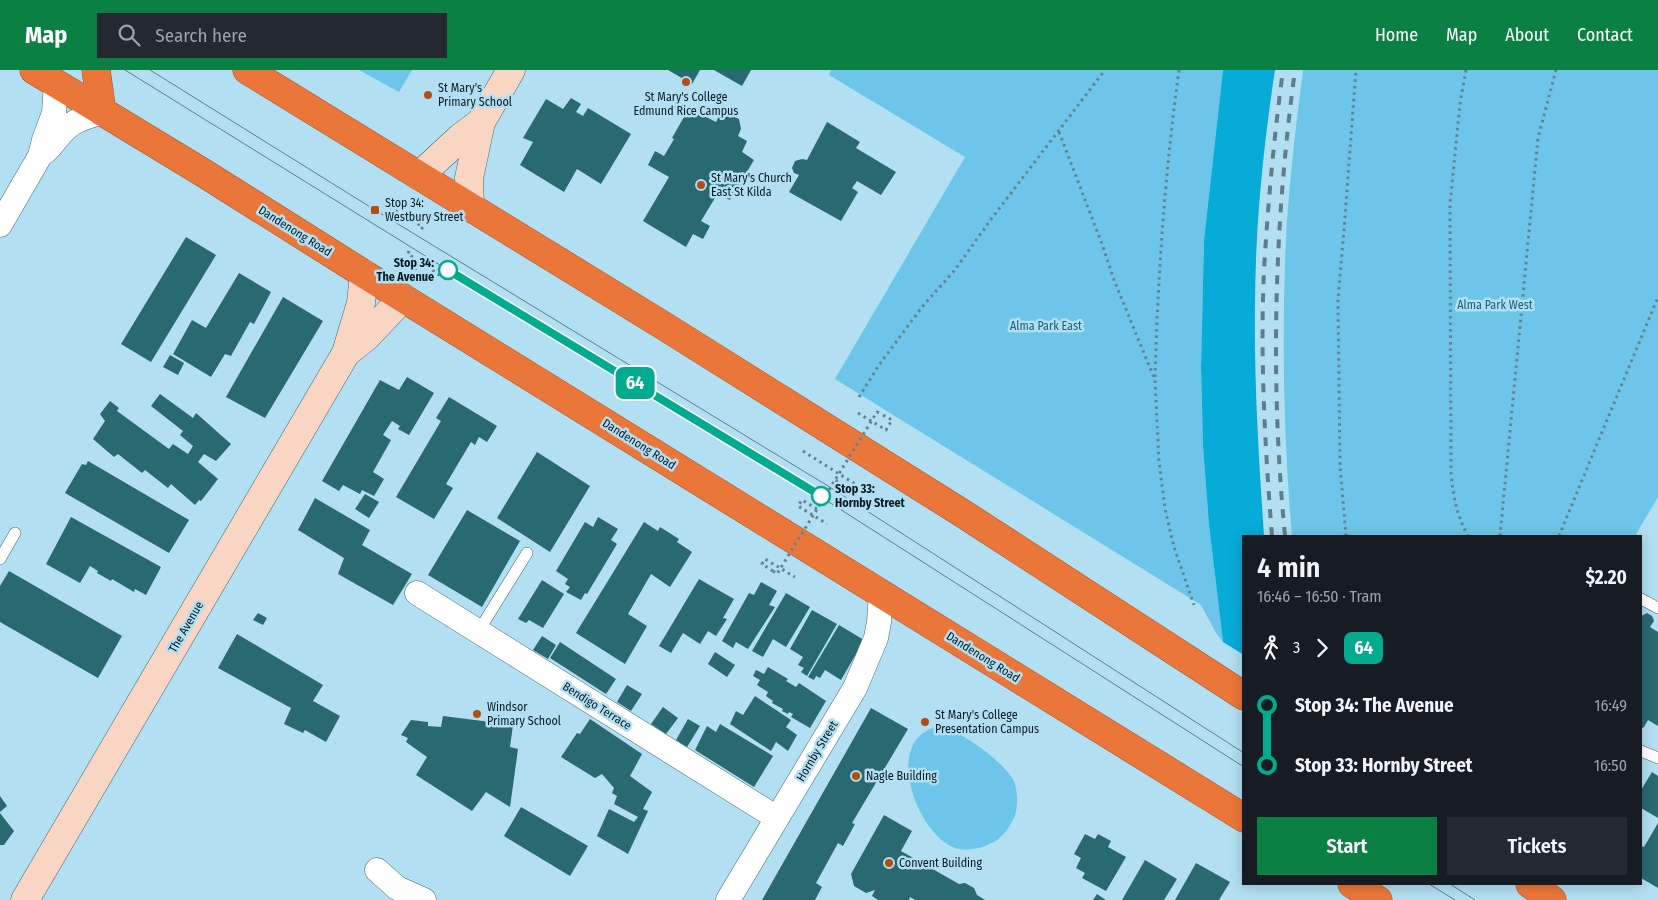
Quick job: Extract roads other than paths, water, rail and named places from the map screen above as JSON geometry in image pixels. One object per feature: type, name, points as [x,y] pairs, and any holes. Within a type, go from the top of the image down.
[{"type":"highway","points":[[96,70],[102,112]]},
{"type":"highway","points":[[247,70],[413,185],[470,208],[664,326],[962,513],[1242,695]]},
{"type":"highway","name":"Dandenong Road","points":[[45,77],[202,172],[364,274],[409,287],[797,541],[1242,817]]},
{"type":"highway","points":[[1354,885],[1378,900]]},
{"type":"highway","points":[[1531,885],[1552,900]]},
{"type":"street","points":[[470,208],[469,178],[480,122],[511,70]]},
{"type":"street","points":[[0,226],[40,156],[54,113],[45,77]]},
{"type":"street","points":[[40,156],[54,144],[66,128],[102,112]]},
{"type":"street","points":[[413,185],[461,137],[480,122]]},
{"type":"street","name":"The Avenue","points":[[25,900],[346,354],[361,303],[364,274]]},
{"type":"street","name":"The Avenue","points":[[346,354],[366,337],[409,287]]},
{"type":"street","name":"Bendigo Terrace","points":[[417,593],[777,818]]},
{"type":"street","name":"Hornby Street","points":[[728,900],[855,688],[876,638],[881,593]]},
{"type":"street","points":[[377,870],[397,888],[424,900]]},
{"type":"lane","points":[[0,559],[15,533]]},
{"type":"lane","points":[[478,632],[527,553]]},
{"type":"lane","points":[[1642,600],[1658,608]]},
{"type":"lane","points":[[1642,751],[1658,758]]},
{"type":"tram line","points":[[125,70],[448,270],[821,497],[1242,766]]},
{"type":"tram line","points":[[150,70],[375,210],[828,486],[1242,752]]},
{"type":"tram line","name":"64","points":[[448,270],[821,496]]},
{"type":"tram line","points":[[1431,885],[1455,900]]},
{"type":"tram line","points":[[1452,885],[1475,900]]},
{"type":"railway","points":[[1272,535],[1264,403],[1263,303],[1269,195],[1283,70]]},
{"type":"railway","points":[[1285,535],[1277,420],[1276,303],[1282,186],[1295,70]]},
{"type":"place","name":"St Mary's College Edmund Rice Campus","points":[[686,82]]},
{"type":"place","name":"St Mary's Primary School","points":[[428,95]]},
{"type":"place","name":"St Mary's Church East St Kilda","points":[[701,185]]},
{"type":"place","name":"Stop 34: Westbury Street","points":[[375,210]]},
{"type":"place","name":"Stop 34: The Avenue","points":[[448,270]]},
{"type":"place","name":"Stop 33: Hornby Street","points":[[821,496]]},
{"type":"place","name":"Windsor Primary School","points":[[477,714]]},
{"type":"place","name":"St Mary's College Presentation Campus","points":[[925,722]]},
{"type":"place","name":"Nagle Building","points":[[856,776]]},
{"type":"place","name":"Convent Building","points":[[889,863]]},
{"type":"park label","name":"Alma Park West","points":[[1495,305]]},
{"type":"park label","name":"Alma Park East","points":[[1046,326]]}]
